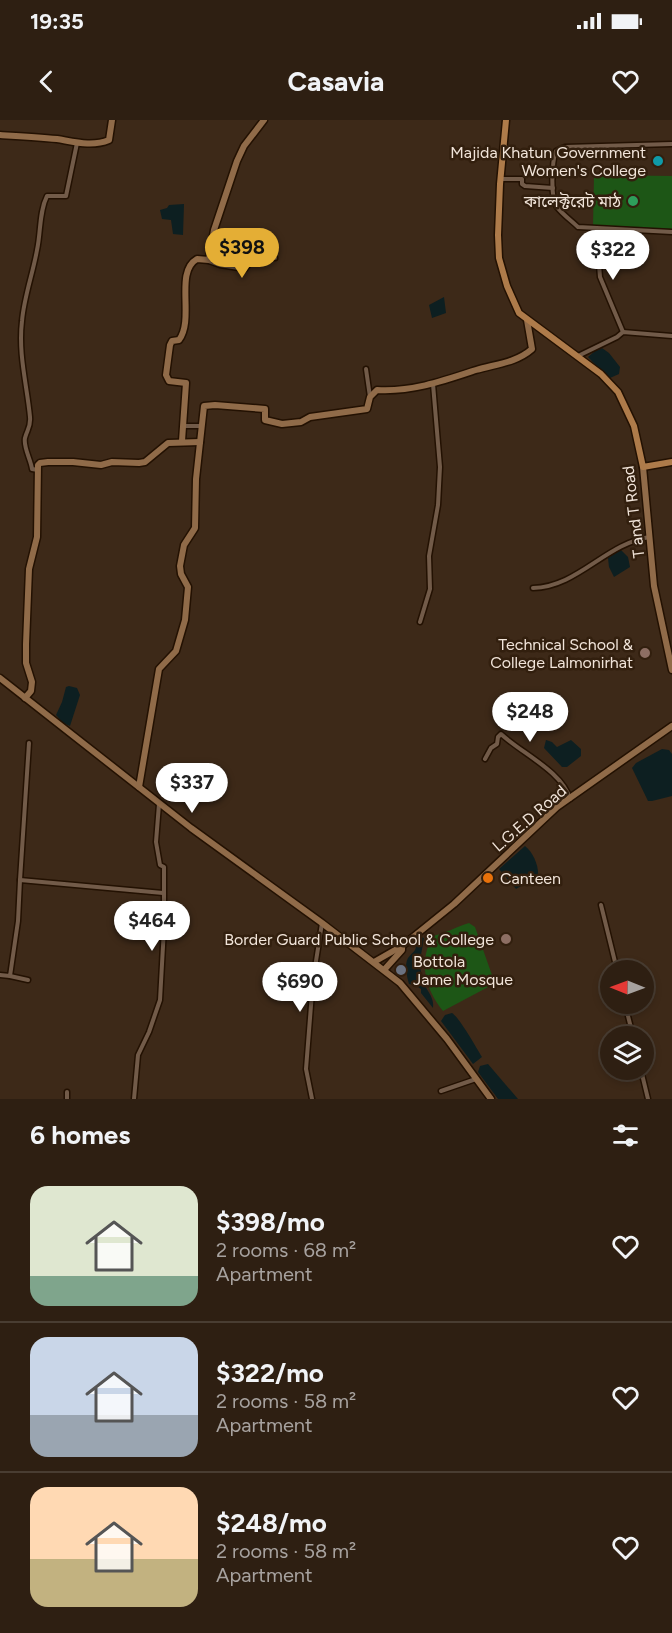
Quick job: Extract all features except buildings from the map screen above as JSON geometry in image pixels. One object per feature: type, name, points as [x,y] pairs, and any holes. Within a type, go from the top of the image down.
[{"type":"main road","points":[[506,120],[501,178],[499,258],[519,313],[527,320]]},
{"type":"main road","name":"T and T Road","points":[[527,320],[601,374],[618,392],[634,426],[643,467]]},
{"type":"main road","points":[[643,467],[672,462]]},
{"type":"street","points":[[0,135],[93,144],[109,140],[112,120]]},
{"type":"street","points":[[208,261],[214,230],[237,160],[244,146],[264,120]]},
{"type":"street","points":[[38,470],[32,469],[30,455],[26,450],[25,438],[30,429],[30,419],[21,351],[23,309],[35,265],[43,206],[47,196],[66,196],[77,143]]},
{"type":"street","points":[[672,144],[565,147],[556,150],[553,188],[557,207],[578,227],[672,232]]},
{"type":"street","points":[[501,178],[522,179],[522,184],[525,186],[553,188]]},
{"type":"street","points":[[601,229],[598,252],[600,277],[623,332]]},
{"type":"street","points":[[182,441],[186,383],[168,381],[166,375],[170,345],[172,341],[179,340],[184,329],[188,267],[197,259],[245,268],[253,259],[275,258]]},
{"type":"street","points":[[370,397],[377,390],[413,389],[506,363],[525,354],[532,349],[527,320]]},
{"type":"street","points":[[578,356],[623,332],[672,336]]},
{"type":"street","points":[[139,787],[159,669],[176,651],[185,620],[188,587],[181,574],[180,566],[184,545],[195,528],[195,488],[204,406],[265,409],[265,420],[282,424],[301,422],[310,417],[367,409],[370,397],[366,369]]},
{"type":"street","points":[[420,622],[430,589],[429,556],[438,505],[440,467],[433,384]]},
{"type":"street","points":[[183,426],[201,426]]},
{"type":"street","points":[[25,698],[31,691],[32,682],[26,663],[26,644],[29,569],[37,537],[38,465],[40,463],[73,462],[100,465],[112,462],[139,463],[146,462],[168,443],[200,442]]},
{"type":"street","name":"T and T Road","points":[[643,467],[654,586],[669,642],[672,670]]},
{"type":"street","points":[[533,588],[540,588],[576,575],[618,547],[633,540],[650,537]]},
{"type":"street","points":[[0,678],[159,804],[322,922],[400,982],[491,1099]]},
{"type":"street","name":"L.G.E.D Road","points":[[402,946],[454,904],[546,817],[672,726]]},
{"type":"street","points":[[485,759],[491,748],[497,744],[501,734],[554,775],[570,799]]},
{"type":"street","points":[[10,976],[18,921],[29,743]]},
{"type":"street","points":[[134,1099],[138,1055],[160,1000],[164,928],[164,867],[160,865],[156,842],[159,804]]},
{"type":"street","points":[[20,880],[163,893]]},
{"type":"street","points":[[601,905],[615,960]]},
{"type":"street","points":[[312,1099],[306,1069],[313,980],[322,922]]},
{"type":"street","points":[[374,962],[402,946]]},
{"type":"street","points":[[384,970],[402,950],[402,946]]},
{"type":"street","points":[[0,975],[28,980]]},
{"type":"street","points":[[441,1091],[476,1079]]},
{"type":"street","points":[[643,1080],[648,1099]]},
{"type":"street","points":[[67,1092],[67,1099]]},
{"type":"green space","name":"কালেক্টরেট মাঠ","points":[[594,175],[672,176],[672,230],[593,227]]},
{"type":"green space","points":[[469,923],[475,927],[492,975],[492,985],[443,1011],[428,984],[425,965],[428,945],[433,936]]},
{"type":"shaded area","points":[[184,204],[183,235],[173,234],[171,220],[162,219],[160,210],[169,205]]},
{"type":"shaded area","points":[[444,297],[446,313],[432,318],[429,305]]},
{"type":"shaded area","points":[[602,348],[620,367],[619,374],[610,378],[588,357]]},
{"type":"shaded area","points":[[621,550],[628,557],[630,567],[614,577],[608,558]]},
{"type":"shaded area","points":[[66,687],[77,688],[80,695],[70,726],[63,723],[56,715]]},
{"type":"shaded area","points":[[546,740],[557,747],[571,740],[581,749],[581,756],[567,767],[562,767],[544,748]]},
{"type":"shaded area","points":[[662,749],[669,750],[672,754],[672,796],[648,801],[632,768],[636,763]]},
{"type":"shaded area","points":[[525,846],[535,860],[538,876],[516,889],[499,869]]},
{"type":"shaded area","points":[[421,937],[424,938],[420,967],[433,1008],[421,993],[421,989],[409,984],[407,975],[408,958],[415,949],[415,941]]},
{"type":"shaded area","points":[[452,1013],[482,1057],[473,1064],[441,1021],[445,1015]]},
{"type":"shaded area","points":[[488,1064],[518,1099],[498,1099],[478,1072],[480,1066]]},
{"type":"place","name":"Majida Khatun Government Women's College","points":[[658,161]]},
{"type":"place","name":"কালেক্টরেট মাঠ","points":[[633,201]]},
{"type":"place","name":"Technical School & College Lalmonirhat","points":[[645,653]]},
{"type":"place","name":"Canteen","points":[[488,878]]},
{"type":"place","name":"Border Guard Public School & College","points":[[506,939]]},
{"type":"place","name":"Bottola Jame Mosque","points":[[401,970]]}]
